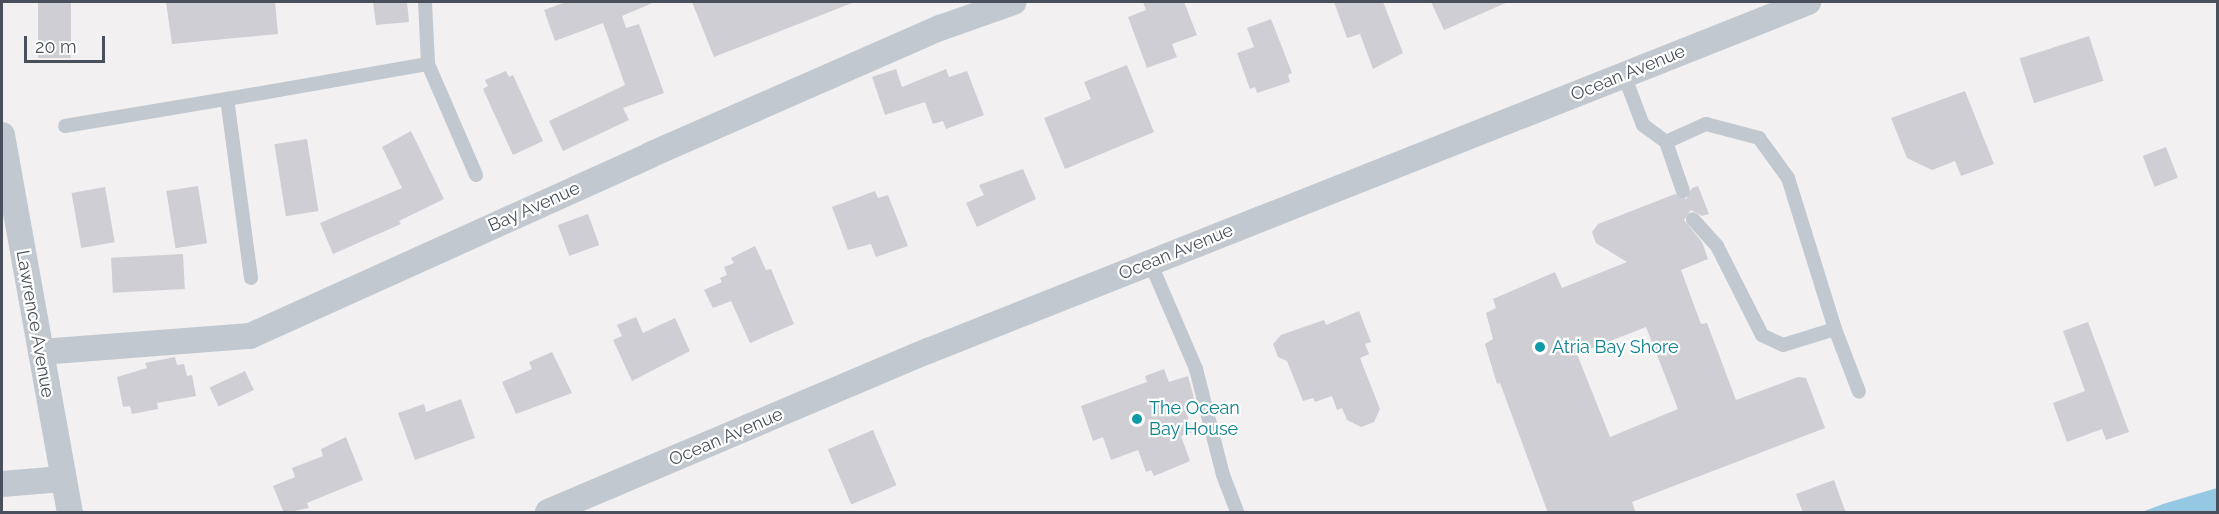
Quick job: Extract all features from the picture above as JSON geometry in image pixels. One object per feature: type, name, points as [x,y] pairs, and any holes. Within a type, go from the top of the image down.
[{"type":"street","name":"Bay Avenue","points":[[41,352],[250,336],[940,28],[1014,2]]},
{"type":"street","name":"Ocean Avenue","points":[[548,513],[928,351],[1624,75],[1763,10],[1808,2]]},
{"type":"street","name":"Lawrence Avenue","points":[[2,135],[7,201],[41,352],[70,513]]},
{"type":"street","points":[[2,484],[63,479]]},
{"type":"lane","points":[[424,2],[428,64],[476,175]]},
{"type":"lane","points":[[64,126],[428,64]]},
{"type":"lane","points":[[1624,75],[1643,125],[1666,142],[1683,191]]},
{"type":"lane","points":[[227,99],[251,278]]},
{"type":"lane","points":[[1666,142],[1706,124],[1759,138],[1788,178],[1835,329],[1859,392]]},
{"type":"lane","points":[[1693,219],[1717,246],[1762,334],[1783,345],[1835,329]]},
{"type":"lane","points":[[1150,262],[1196,369],[1223,475],[1237,513]]},
{"type":"water","points":[[2217,488],[2217,512],[2142,512],[2163,504]]},
{"type":"building","points":[[38,2],[71,2],[71,58],[38,58]]},
{"type":"building","points":[[166,2],[275,2],[278,34],[172,44]]},
{"type":"building","points":[[373,2],[407,2],[409,22],[376,25]]},
{"type":"building","points":[[566,2],[655,2],[622,16],[626,28],[639,24],[664,93],[623,108],[629,120],[563,151],[549,121],[625,85],[603,23],[555,41],[544,10]]},
{"type":"building","points":[[692,2],[852,2],[852,3],[714,57]]},
{"type":"building","points":[[1143,2],[1184,2],[1197,35],[1172,44],[1177,57],[1147,68],[1128,17],[1146,10]]},
{"type":"building","points":[[1334,2],[1383,2],[1403,53],[1373,69],[1360,34],[1347,38]]},
{"type":"building","points":[[1431,2],[1508,2],[1444,30]]},
{"type":"building","points":[[1271,19],[1292,73],[1288,75],[1290,82],[1257,93],[1255,87],[1250,89],[1237,53],[1254,47],[1247,28]]},
{"type":"building","points":[[2089,36],[2104,81],[2034,103],[2020,59]]},
{"type":"building","points":[[1127,65],[1154,132],[1065,169],[1044,118],[1091,99],[1084,82]]},
{"type":"building","points":[[896,69],[902,87],[946,69],[949,77],[967,71],[984,115],[946,129],[943,121],[933,124],[925,102],[885,115],[872,77]]},
{"type":"building","points":[[506,71],[509,77],[513,75],[543,141],[513,155],[483,89],[488,86],[485,80]]},
{"type":"building","points":[[1965,91],[1994,164],[1961,176],[1955,161],[1932,170],[1907,158],[1891,118]]},
{"type":"building","points":[[411,131],[444,199],[399,221],[401,224],[333,254],[320,223],[402,188],[382,147]]},
{"type":"building","points":[[307,139],[318,211],[286,216],[274,144]]},
{"type":"building","points":[[2166,147],[2178,178],[2154,187],[2143,156]]},
{"type":"building","points":[[1023,169],[1036,199],[977,227],[966,203],[984,195],[979,185]]},
{"type":"building","points":[[198,186],[207,243],[175,248],[166,191]]},
{"type":"building","name":"Atria Bay Shore","points":[[1698,186],[1709,214],[1702,216],[1691,210],[1684,220],[1702,242],[1708,259],[1681,270],[1701,324],[1707,323],[1736,400],[1798,377],[1806,378],[1825,428],[1632,502],[1636,513],[1548,513],[1500,383],[1497,384],[1485,344],[1493,339],[1486,313],[1496,308],[1493,299],[1555,272],[1562,288],[1627,262],[1596,243],[1592,232],[1598,224],[1675,194],[1686,199],[1692,188]],"holes":[[[1646,327],[1678,409],[1610,437],[1577,354]]]},
{"type":"building","points":[[105,187],[115,242],[81,248],[72,193]]},
{"type":"building","points":[[875,191],[878,198],[888,195],[908,246],[876,257],[871,244],[848,250],[832,207]]},
{"type":"building","points":[[588,214],[599,245],[569,256],[558,225]]},
{"type":"building","points":[[755,246],[766,270],[771,269],[794,324],[750,343],[731,301],[713,308],[704,290],[722,282],[720,278],[727,275],[724,267],[734,263],[731,258]]},
{"type":"building","points":[[183,254],[185,289],[113,293],[111,258]]},
{"type":"building","points":[[1359,311],[1371,342],[1365,344],[1369,354],[1360,358],[1380,409],[1374,422],[1361,427],[1347,420],[1342,408],[1337,410],[1332,396],[1315,402],[1313,398],[1303,401],[1287,361],[1278,357],[1273,344],[1281,335],[1324,320],[1326,325]]},
{"type":"building","points":[[636,317],[643,333],[675,318],[690,351],[632,381],[613,340],[622,336],[617,325]]},
{"type":"building","points":[[2088,322],[2129,432],[2106,440],[2102,429],[2067,442],[2053,403],[2085,391],[2063,331]]},
{"type":"building","points":[[552,352],[572,393],[516,414],[502,382],[532,369],[529,362]]},
{"type":"building","points":[[175,357],[177,365],[184,364],[187,376],[192,375],[196,396],[157,403],[158,409],[132,414],[130,406],[123,407],[117,377],[147,368],[145,363]]},
{"type":"building","name":"The Ocean Bay House","points":[[1164,369],[1169,382],[1188,376],[1195,402],[1184,406],[1193,432],[1181,436],[1190,461],[1154,476],[1151,470],[1146,472],[1138,450],[1111,460],[1103,437],[1093,441],[1081,406],[1147,382],[1145,376]]},
{"type":"building","points":[[245,371],[254,390],[219,407],[210,387]]},
{"type":"building","points":[[461,399],[475,438],[415,460],[398,413],[424,404],[426,412]]},
{"type":"building","points":[[873,430],[896,485],[851,504],[828,449]]},
{"type":"building","points":[[346,437],[363,480],[307,503],[309,508],[284,513],[273,486],[295,477],[292,468],[323,456],[321,449]]},
{"type":"building","points":[[1834,480],[1846,513],[1803,513],[1796,494]]},
{"type":"place","name":"Atria Bay Shore","points":[[1540,347]]},
{"type":"place","name":"The Ocean Bay House","points":[[1137,419]]}]
